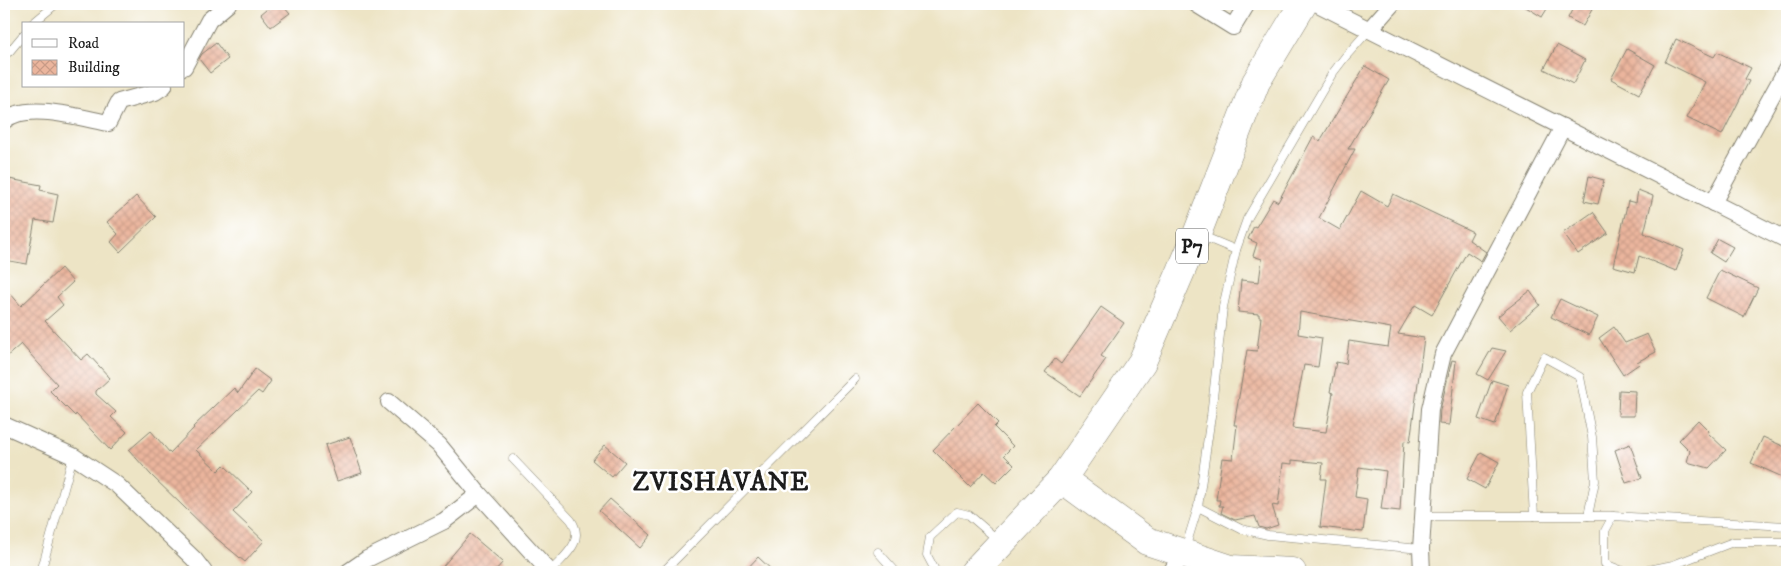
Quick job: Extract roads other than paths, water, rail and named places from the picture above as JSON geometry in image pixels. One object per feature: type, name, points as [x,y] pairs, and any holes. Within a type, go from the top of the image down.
[{"type":"highway","name":"P7","points":[[974,572],[1062,479],[1142,362],[1197,234],[1256,82],[1303,4]]},
{"type":"highway","points":[[1062,479],[1177,563],[1231,570],[1292,572]]},
{"type":"street","points":[[185,65],[209,20],[228,4]]},
{"type":"street","points":[[1196,4],[1233,27],[1247,4]]},
{"type":"street","points":[[1318,4],[1787,240]]},
{"type":"street","points":[[1369,30],[1392,4]]},
{"type":"street","points":[[1713,202],[1787,68]]},
{"type":"street","points":[[4,121],[9,116],[16,114],[41,111],[108,123],[119,102],[155,92],[161,88]]},
{"type":"street","points":[[1422,572],[1421,549],[1430,409],[1443,354],[1563,127]]},
{"type":"street","points":[[389,402],[439,445],[479,494],[550,572]]},
{"type":"street","points":[[4,425],[73,456],[117,485],[194,559],[204,572]]},
{"type":"street","points":[[348,572],[367,559],[444,521],[479,494]]},
{"type":"lane","points":[[34,22],[56,4]]},
{"type":"lane","points":[[1177,563],[1198,507],[1223,307],[1236,250],[1247,219],[1332,74],[1369,30]]},
{"type":"lane","points":[[4,51],[9,52],[22,36]]},
{"type":"lane","points":[[1197,234],[1236,250]]},
{"type":"lane","points":[[1534,516],[1527,392],[1544,357],[1580,377],[1593,445],[1595,481],[1588,516]]},
{"type":"lane","points":[[663,572],[855,379]]},
{"type":"lane","points":[[41,572],[73,456]]},
{"type":"lane","points":[[513,459],[571,520],[577,529],[577,538],[570,550],[550,572]]},
{"type":"lane","points":[[1198,507],[1241,528],[1268,535],[1421,549]]},
{"type":"lane","points":[[936,572],[927,555],[930,537],[957,512],[969,515],[1001,543]]},
{"type":"lane","points":[[1423,516],[1613,516],[1787,526]]},
{"type":"lane","points":[[1613,516],[1605,531],[1605,564],[1625,572]]},
{"type":"lane","points":[[1639,572],[1673,565],[1733,542],[1787,542]]},
{"type":"lane","points":[[878,552],[896,572]]},
{"type":"district","name":"ZVISHAVANE","points":[[721,481]]}]
